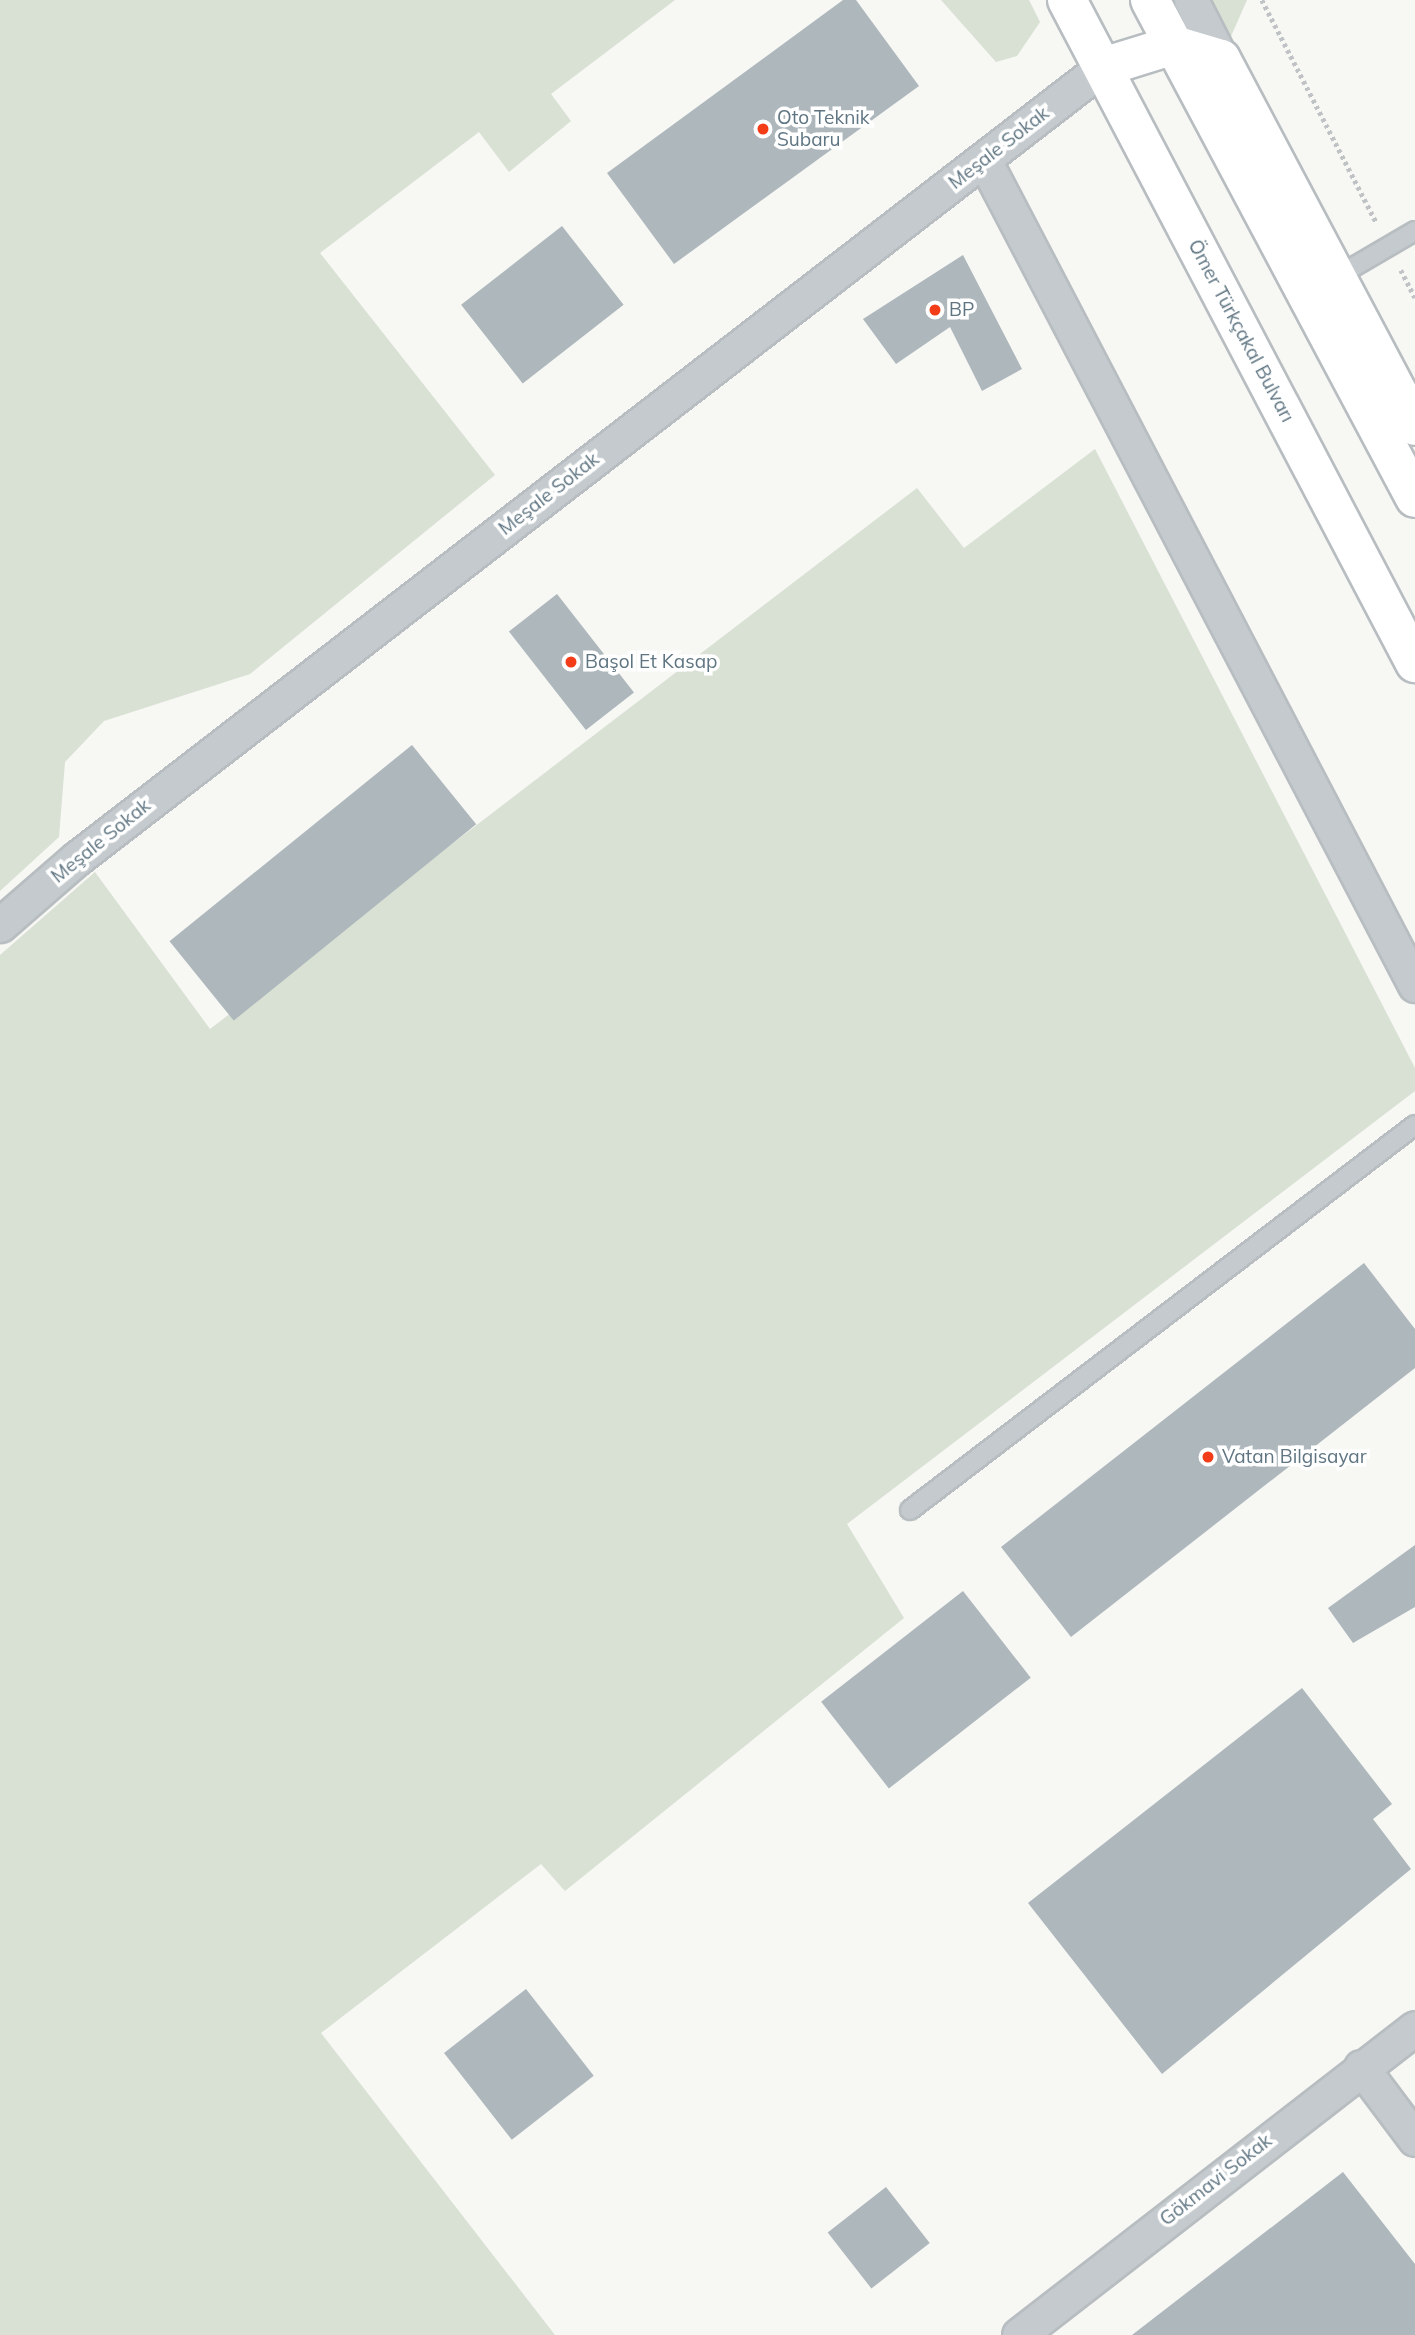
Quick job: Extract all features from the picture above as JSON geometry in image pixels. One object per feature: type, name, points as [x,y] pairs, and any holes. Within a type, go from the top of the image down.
[{"type":"main road","name":"Ömer Türkçakal Bulvarı","points":[[1067,0],[1415,663]]},
{"type":"main road","points":[[1150,0],[1415,498]]},
{"type":"main road","points":[[1103,67],[1174,45],[1222,59],[1415,426]]},
{"type":"street","points":[[1191,0],[1222,59]]},
{"type":"street","name":"Meşale Sokak","points":[[0,925],[87,851],[1103,67]]},
{"type":"street","points":[[984,160],[1415,985]]},
{"type":"street","name":"Gökmavi Sokak","points":[[1018,2335],[1361,2067],[1415,2028]]},
{"type":"street","points":[[1361,2067],[1415,2139]]},
{"type":"lane","points":[[1338,276],[1415,231]]},
{"type":"lane","points":[[910,1510],[1415,1125]]},
{"type":"path","points":[[1262,0],[1415,298]]},
{"type":"shaded area","points":[[0,0],[675,0],[551,94],[571,121],[509,172],[479,132],[320,253],[495,475],[250,674],[104,721],[65,762],[59,837],[0,891]]},
{"type":"shaded area","points":[[941,0],[1029,0],[1040,22],[1017,56],[996,62]]},
{"type":"shaded area","points":[[1191,0],[1247,0],[1221,59]]},
{"type":"shaded area","points":[[1095,449],[1415,1068],[1415,1091],[847,1524],[904,1618],[565,1891],[541,1864],[321,2033],[555,2335],[0,2335],[0,955],[95,872],[210,1029],[917,488],[964,548]]},
{"type":"building","name":"Oto Teknik Subaru","points":[[843,0],[856,0],[919,86],[674,264],[607,173]]},
{"type":"building","points":[[562,226],[624,305],[523,384],[461,305]]},
{"type":"building","points":[[963,255],[1022,369],[982,391],[950,327],[896,364],[863,319]]},
{"type":"building","name":"Başol Et Kasap","points":[[557,594],[634,693],[586,730],[509,632]]},
{"type":"building","points":[[412,745],[476,824],[234,1021],[170,941]]},
{"type":"building","name":"Vatan Bilgisayar","points":[[1364,1263],[1415,1329],[1415,1368],[1071,1637],[1001,1547]]},
{"type":"building","points":[[1415,1545],[1415,1607],[1353,1643],[1328,1608]]},
{"type":"building","points":[[963,1591],[1031,1678],[889,1789],[821,1702]]},
{"type":"building","points":[[1302,1688],[1392,1804],[1373,1819],[1411,1869],[1162,2074],[1028,1903]]},
{"type":"building","points":[[526,1989],[594,2076],[512,2140],[444,2053]]},
{"type":"building","points":[[1343,2172],[1415,2264],[1415,2335],[1132,2335]]},
{"type":"building","points":[[886,2187],[930,2243],[871,2289],[828,2233]]},
{"type":"place","name":"Oto Teknik Subaru","points":[[763,129]]},
{"type":"place","name":"BP","points":[[935,310]]},
{"type":"place","name":"Başol Et Kasap","points":[[571,662]]},
{"type":"place","name":"Vatan Bilgisayar","points":[[1208,1457]]}]
